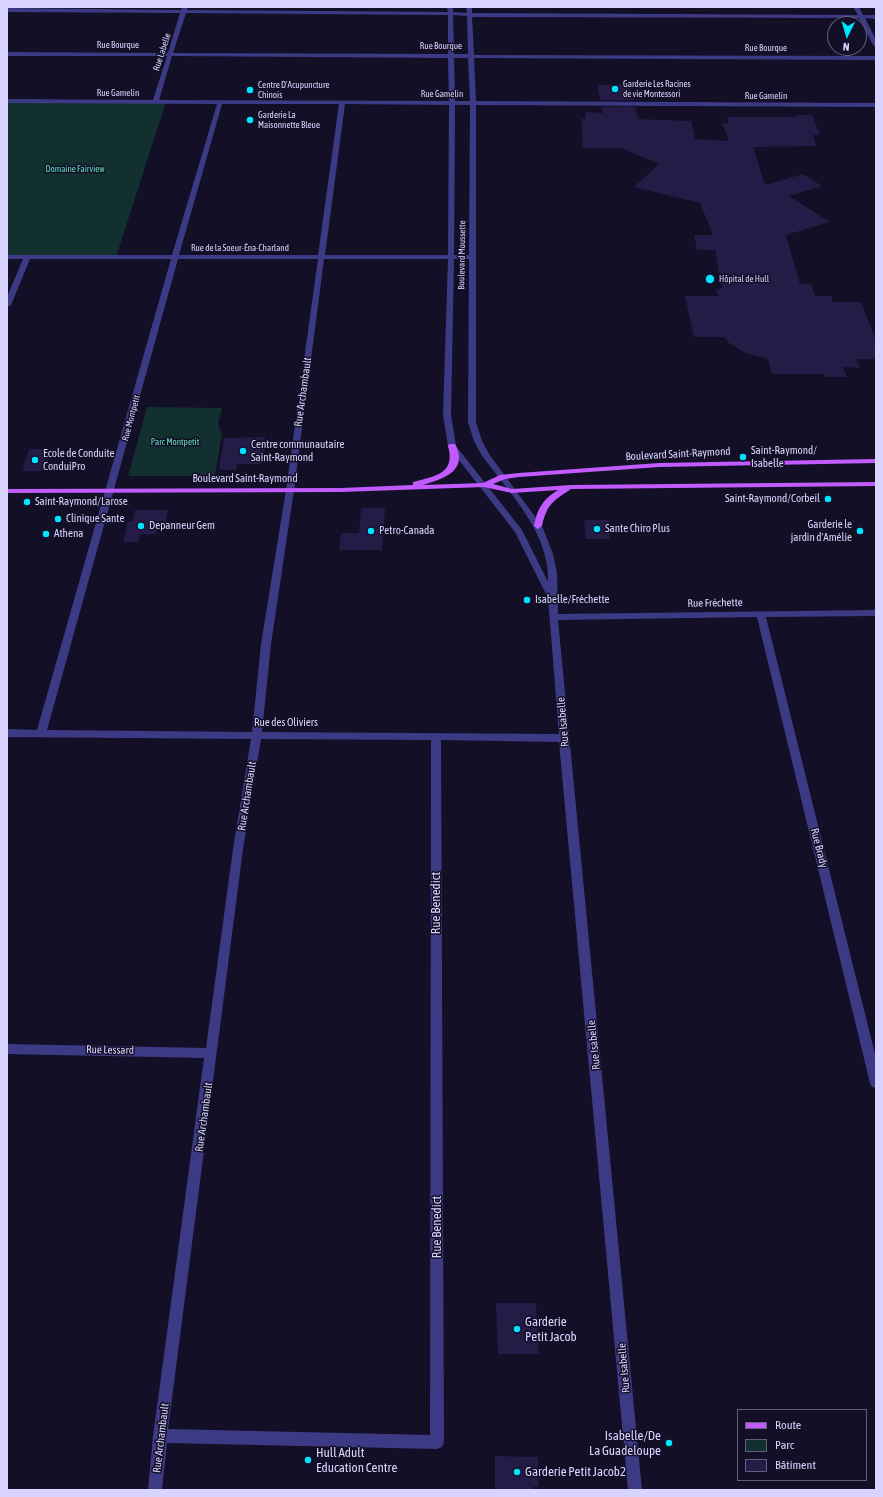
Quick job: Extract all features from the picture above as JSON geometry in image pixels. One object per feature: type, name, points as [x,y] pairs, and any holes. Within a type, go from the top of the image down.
[{"type":"main road","points":[[404,488],[447,474],[452,468],[455,459],[452,446]]},
{"type":"main road","name":"Boulevard Saint-Raymond","points":[[484,485],[502,477],[659,465],[791,461],[876,461]]},
{"type":"main road","name":"Boulevard Saint-Raymond","points":[[7,491],[290,490],[484,485],[512,491],[571,487],[876,484]]},
{"type":"main road","points":[[538,526],[540,512],[544,504],[571,487]]},
{"type":"street","name":"Boulevard Moussette","points":[[468,7],[473,103],[472,422],[478,441],[512,491]]},
{"type":"street","points":[[856,7],[860,16]]},
{"type":"street","name":"Rue Labelle","points":[[155,102],[185,9]]},
{"type":"street","points":[[7,10],[450,10],[469,15],[827,17]]},
{"type":"street","name":"Boulevard Moussette","points":[[450,10],[452,55],[451,257],[447,415],[452,446]]},
{"type":"street","points":[[867,28],[876,45]]},
{"type":"street","name":"Rue Bourque","points":[[7,54],[876,58]]},
{"type":"street","name":"Rue Gamelin","points":[[7,101],[876,105]]},
{"type":"street","name":"Rue Montpetit","points":[[41,733],[111,491],[175,257],[220,102]]},
{"type":"street","name":"Rue Archambault","points":[[155,1490],[160,1436],[238,849],[257,734],[266,644],[290,490],[342,103]]},
{"type":"street","name":"Rue de la Soeur-Éna-Charland","points":[[7,257],[472,257]]},
{"type":"street","points":[[7,305],[27,257]]},
{"type":"street","points":[[452,446],[484,485]]},
{"type":"street","name":"Rue Isabelle","points":[[484,485],[519,532],[552,600]]},
{"type":"street","name":"Rue Isabelle","points":[[512,491],[538,526],[549,554],[553,573],[552,600],[555,617],[564,738],[635,1490]]},
{"type":"street","name":"Rue Fréchette","points":[[555,617],[876,613]]},
{"type":"street","name":"Rue Brady","points":[[761,614],[871,1044],[876,1083]]},
{"type":"street","name":"Rue des Oliviers","points":[[7,732],[564,738]]},
{"type":"street","name":"Rue Benedict","points":[[160,1436],[437,1442],[436,737]]},
{"type":"street","name":"Rue Lessard","points":[[7,1049],[212,1053]]},
{"type":"green space","name":"Domaine Fairview","points":[[7,101],[166,102],[116,257],[7,257]]},
{"type":"green space","name":"Parc Montpetit","points":[[147,407],[222,408],[218,425],[222,433],[215,476],[128,476]]},
{"type":"building","points":[[597,85],[630,85],[634,100],[600,100]]},
{"type":"building","points":[[602,107],[635,107],[638,119],[691,121],[695,139],[729,141],[722,123],[729,124],[727,117],[797,117],[796,115],[812,115],[820,135],[813,135],[816,146],[753,147],[765,185],[803,174],[822,186],[789,196],[830,222],[786,235],[800,284],[811,284],[815,296],[831,296],[833,302],[861,302],[876,341],[876,359],[856,359],[860,368],[843,367],[847,377],[825,377],[824,374],[772,374],[768,359],[745,353],[729,343],[724,337],[694,337],[685,296],[718,296],[716,289],[722,289],[715,250],[697,250],[694,235],[713,235],[700,203],[634,187],[659,164],[621,148],[583,148],[581,119],[585,119],[586,112],[603,113]]},
{"type":"building","name":"Centre communautaire Saint-Raymond","points":[[265,437],[262,464],[237,464],[236,470],[219,470],[224,438]]},
{"type":"building","name":"Ecole de Conduite ConduiPro","points":[[29,449],[48,449],[41,471],[22,471]]},
{"type":"building","name":"Petro-Canada","points":[[361,508],[385,508],[382,550],[339,550],[341,533],[359,533]]},
{"type":"building","name":"Depanneur Gem","points":[[135,510],[168,510],[165,525],[158,525],[156,534],[140,534],[138,542],[123,542],[128,521],[132,521]]},
{"type":"building","name":"Sante Chiro Plus","points":[[584,520],[608,520],[610,539],[586,539]]},
{"type":"building","name":"Garderie Petit Jacob","points":[[496,1303],[536,1303],[539,1354],[498,1354]]},
{"type":"building","name":"Garderie Petit Jacob2","points":[[495,1456],[538,1457],[539,1487],[533,1487],[533,1490],[495,1490]]},
{"type":"place","name":"Garderie Les Racines de vie Montessori","points":[[615,89]]},
{"type":"place","name":"Centre D'Acupuncture Chinois","points":[[250,90]]},
{"type":"place","name":"Garderie La Maisonnette Bleue","points":[[250,120]]},
{"type":"place","name":"Hôpital de Hull","points":[[710,279]]},
{"type":"place","name":"Centre communautaire Saint-Raymond","points":[[243,451]]},
{"type":"place","name":"Saint-Raymond/ Isabelle","points":[[743,457]]},
{"type":"place","name":"Ecole de Conduite ConduiPro","points":[[35,460]]},
{"type":"place","name":"Saint-Raymond/Corbeil","points":[[828,499]]},
{"type":"place","name":"Saint-Raymond/Larose","points":[[27,502]]},
{"type":"place","name":"Clinique Sante","points":[[58,519]]},
{"type":"place","name":"Depanneur Gem","points":[[141,526]]},
{"type":"place","name":"Sante Chiro Plus","points":[[597,529]]},
{"type":"place","name":"Petro-Canada","points":[[371,531]]},
{"type":"place","name":"Garderie le jardin d'Amélie","points":[[860,531]]},
{"type":"place","name":"Athena","points":[[46,534]]},
{"type":"place","name":"Isabelle/Fréchette","points":[[527,600]]},
{"type":"place","name":"Garderie Petit Jacob","points":[[517,1329]]},
{"type":"place","name":"Isabelle/De La Guadeloupe","points":[[669,1443]]},
{"type":"place","name":"Hull Adult Education Centre","points":[[308,1460]]},
{"type":"place","name":"Garderie Petit Jacob2","points":[[517,1472]]}]
